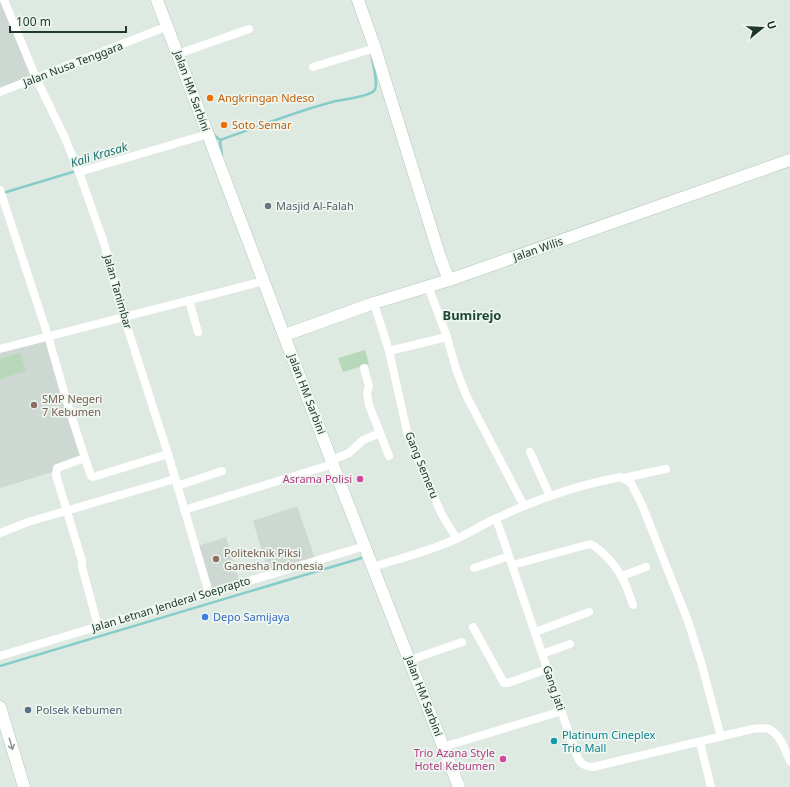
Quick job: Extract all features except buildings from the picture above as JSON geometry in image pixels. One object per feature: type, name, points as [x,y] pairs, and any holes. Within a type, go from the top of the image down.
[{"type":"main road","name":"Jalan HM Sarbini","points":[[157,0],[264,281],[287,334],[369,556],[459,787]]},
{"type":"main road","points":[[358,0],[375,48],[440,257],[449,280]]},
{"type":"main road","name":"Jalan Wilis","points":[[287,334],[374,303],[449,280],[790,160]]},
{"type":"main road","points":[[0,706],[24,787]]},
{"type":"street","name":"Jalan Tanimbar","points":[[4,0],[36,78],[78,170],[104,243],[124,317],[168,454],[209,593]]},
{"type":"street","name":"Jalan Nusa Tenggara","points":[[0,92],[168,26]]},
{"type":"street","points":[[178,54],[249,29]]},
{"type":"street","points":[[313,67],[375,48]]},
{"type":"street","points":[[78,170],[208,134]]},
{"type":"street","points":[[0,190],[48,336],[69,409],[91,476],[93,477],[168,454]]},
{"type":"street","points":[[0,349],[264,281]]},
{"type":"street","points":[[428,286],[466,395],[524,506]]},
{"type":"street","points":[[189,300],[198,332]]},
{"type":"street","name":"Gang Semeru","points":[[374,303],[389,351],[408,436],[442,515],[457,539]]},
{"type":"street","points":[[389,351],[447,337]]},
{"type":"street","points":[[364,368],[369,386],[367,393],[369,404],[389,456]]},
{"type":"street","points":[[184,510],[333,461],[349,453],[363,440],[380,434]]},
{"type":"street","points":[[530,452],[550,496]]},
{"type":"street","points":[[86,458],[60,467],[56,470],[56,475],[82,561],[82,567],[98,626]]},
{"type":"street","points":[[369,556],[441,545],[457,539],[496,518],[566,490],[593,482],[621,477],[623,478],[666,469]]},
{"type":"street","points":[[0,533],[28,522],[67,511],[222,471]]},
{"type":"street","points":[[623,478],[631,484],[642,505],[688,621],[702,662],[721,737]]},
{"type":"street","name":"Gang Jati","points":[[496,518],[577,757],[580,762],[587,767],[593,767],[700,742]]},
{"type":"street","points":[[512,565],[590,544],[598,548],[622,576],[633,605]]},
{"type":"street","name":"Jalan Letnan Jenderal Soeprapto","points":[[0,656],[209,593],[369,556]]},
{"type":"street","points":[[474,568],[508,556]]},
{"type":"street","points":[[622,576],[646,567]]},
{"type":"street","points":[[535,632],[589,612]]},
{"type":"street","points":[[473,627],[504,683],[508,684],[547,669]]},
{"type":"street","points":[[410,660],[462,642]]},
{"type":"street","points":[[542,654],[570,644]]},
{"type":"street","points":[[444,747],[562,711]]},
{"type":"street","points":[[711,787],[700,742],[752,729],[770,729],[782,742],[790,761]]},
{"type":"shaded area","points":[[0,0],[3,0],[36,78],[0,92]]},
{"type":"shaded area","name":"SMP Negeri 7 Kebumen","points":[[48,336],[85,462],[0,488],[0,349]]},
{"type":"shaded area","points":[[297,506],[316,561],[269,575],[253,521]]},
{"type":"shaded area","name":"Politeknik Piksi Ganesha Indonesia","points":[[226,537],[240,584],[209,593],[195,547]]},
{"type":"green space","points":[[365,350],[369,364],[343,372],[338,358]]},
{"type":"green space","points":[[20,353],[26,371],[0,379],[0,359]]},
{"type":"waterway","points":[[213,134],[220,140],[306,109],[371,93],[374,91],[376,84],[372,58]]},
{"type":"waterway","points":[[220,140],[222,155]]},
{"type":"waterway","name":"Kali Krasak","points":[[3,193],[76,171]]},
{"type":"waterway","points":[[0,666],[365,557]]},
{"type":"place","name":"Angkringan Ndeso","points":[[210,98]]},
{"type":"place","name":"Soto Semar","points":[[224,125]]},
{"type":"place","name":"Masjid Al-Falah","points":[[268,206]]},
{"type":"place","name":"SMP Negeri 7 Kebumen","points":[[34,405]]},
{"type":"place","name":"Asrama Polisi","points":[[360,479]]},
{"type":"place","name":"Politeknik Piksi Ganesha Indonesia","points":[[216,559]]},
{"type":"place","name":"Depo Samijaya","points":[[205,617]]},
{"type":"place","name":"Polsek Kebumen","points":[[28,710]]},
{"type":"place","name":"Platinum Cineplex Trio Mall","points":[[554,741]]},
{"type":"place","name":"Trio Azana Style Hotel Kebumen","points":[[503,759]]},
{"type":"district","name":"Bumirejo","points":[[472,315]]}]
